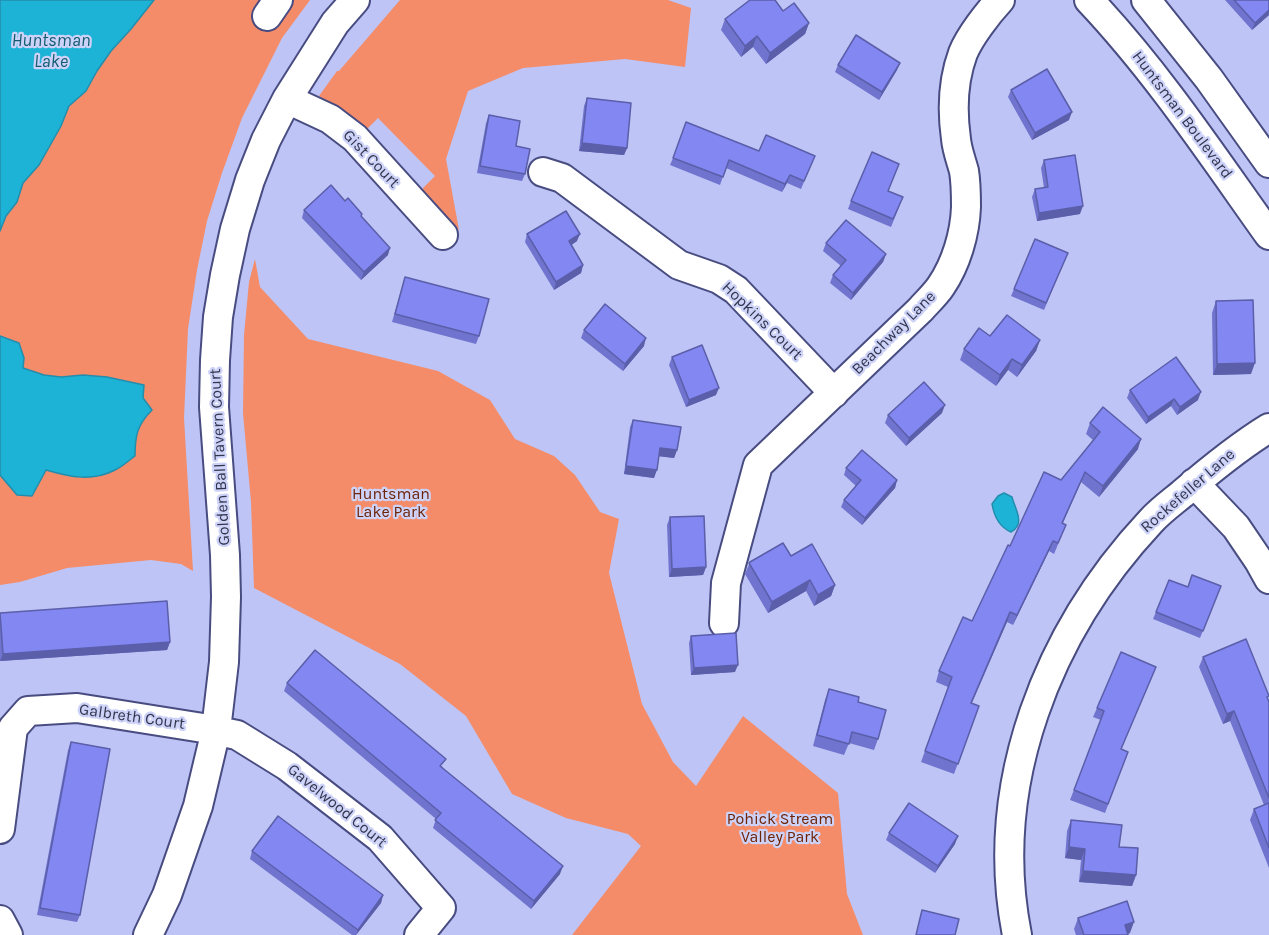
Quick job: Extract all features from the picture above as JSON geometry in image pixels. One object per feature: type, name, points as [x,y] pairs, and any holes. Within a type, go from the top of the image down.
[{"type":"street","name":"Golden Ball Tavern Court","points":[[148,935],[167,895],[198,806],[216,730],[224,662],[226,597],[214,408],[215,360],[218,317],[235,229],[250,180],[266,140],[287,99],[335,23],[355,0]]},
{"type":"street","name":"Beachway Lane","points":[[724,623],[726,583],[758,465],[920,310],[941,285],[955,258],[964,228],[966,208],[966,185],[956,141],[953,107],[956,81],[963,52],[1000,0]]},
{"type":"street","name":"Huntsman Boulevard","points":[[1089,0],[1118,31],[1176,104],[1269,235]]},
{"type":"street","points":[[1146,0],[1209,79],[1269,163]]},
{"type":"street","name":"Gist Court","points":[[287,99],[330,119],[355,138],[443,235]]},
{"type":"street","name":"Hopkins Court","points":[[543,172],[562,178],[679,265],[719,279],[735,290],[834,393]]},
{"type":"street","name":"Rockefeller Lane","points":[[1017,935],[1012,912],[1010,878],[1013,802],[1019,764],[1029,729],[1041,691],[1057,655],[1094,590],[1122,553],[1153,519],[1240,446],[1269,428]]},
{"type":"street","points":[[1194,483],[1236,527],[1260,561],[1269,579]]},
{"type":"street","name":"Galbreth Court","points":[[0,829],[13,728],[28,711],[77,708],[216,730]]},
{"type":"street","name":"Gavelwood Court","points":[[216,730],[237,735],[287,766],[380,838],[441,908],[419,935]]},
{"type":"street","points":[[0,920],[8,935]]},
{"type":"green space","points":[[0,0],[310,0],[282,38],[242,118],[207,221],[188,329],[184,418],[193,571],[181,564],[151,560],[67,568],[20,582],[0,585]]},
{"type":"green space","points":[[400,0],[668,0],[691,8],[685,67],[625,59],[523,68],[468,91],[446,159],[459,230],[424,193],[423,188],[435,176],[378,118],[366,130],[353,118],[319,96],[337,71]]},
{"type":"green space","name":"Huntsman Lake Park","points":[[255,259],[260,287],[308,339],[438,371],[490,400],[515,439],[554,456],[575,475],[600,512],[619,519],[609,573],[642,704],[673,762],[696,786],[743,716],[838,793],[847,894],[863,935],[572,935],[641,846],[628,834],[566,818],[512,794],[466,716],[400,664],[254,588],[251,502],[243,413],[244,335],[249,282]]},
{"type":"water","name":"Huntsman Lake","points":[[0,0],[154,0],[111,51],[86,91],[69,106],[61,126],[39,165],[23,183],[17,202],[6,216],[0,231]]},
{"type":"water","points":[[0,336],[19,343],[24,358],[23,368],[44,375],[107,377],[144,385],[143,398],[152,410],[138,431],[135,456],[118,469],[98,476],[72,476],[46,470],[32,496],[17,495],[0,475]]},
{"type":"water","points":[[1004,493],[1012,497],[1019,521],[1011,532],[998,521],[992,504],[998,496]]},
{"type":"building","points":[[750,0],[775,0],[783,11],[794,3],[809,23],[770,53],[757,36],[745,46],[725,19]]},
{"type":"building","points":[[1234,0],[1269,0],[1269,10],[1255,23]]},
{"type":"building","points":[[856,35],[900,63],[882,92],[838,65]]},
{"type":"building","points":[[1047,69],[1072,112],[1035,133],[1011,90]]},
{"type":"building","points":[[587,98],[631,103],[627,148],[582,143]]},
{"type":"building","points":[[489,115],[520,121],[516,146],[530,149],[525,174],[480,166]]},
{"type":"building","points":[[686,122],[759,151],[766,135],[815,156],[804,181],[790,175],[785,184],[729,160],[723,177],[673,158]]},
{"type":"building","points":[[872,152],[899,164],[888,191],[903,197],[893,219],[851,201]]},
{"type":"building","points":[[1075,155],[1083,206],[1039,213],[1035,189],[1048,187],[1044,160]]},
{"type":"building","points":[[331,185],[345,201],[348,198],[390,248],[364,272],[304,210]]},
{"type":"building","points":[[566,211],[580,234],[569,241],[583,265],[556,282],[527,234]]},
{"type":"building","points":[[846,220],[886,254],[853,293],[833,275],[846,260],[826,243]]},
{"type":"building","points":[[1035,239],[1068,253],[1046,303],[1014,289]]},
{"type":"building","points":[[405,277],[489,299],[479,336],[395,314]]},
{"type":"building","points":[[1253,300],[1255,363],[1217,364],[1216,301]]},
{"type":"building","points":[[605,304],[646,338],[625,364],[584,330]]},
{"type":"building","points":[[1007,315],[1040,340],[1022,365],[1012,359],[1000,375],[964,349],[979,328],[990,336]]},
{"type":"building","points":[[702,345],[719,388],[689,400],[672,357]]},
{"type":"building","points":[[1176,357],[1201,392],[1180,407],[1174,399],[1148,417],[1130,390]]},
{"type":"building","points":[[924,382],[945,405],[909,438],[888,415]]},
{"type":"building","points":[[1103,407],[1141,439],[1103,486],[1085,472],[1062,523],[1066,525],[1058,543],[1053,541],[1017,615],[1010,612],[971,703],[979,706],[958,764],[925,751],[952,677],[939,671],[963,617],[972,621],[1044,472],[1061,480],[1100,432],[1090,423]]},
{"type":"building","points":[[633,420],[681,427],[677,450],[660,448],[657,470],[626,466]]},
{"type":"building","points":[[862,450],[897,480],[865,518],[844,500],[861,480],[846,468]]},
{"type":"building","points":[[704,516],[706,567],[672,569],[670,517]]},
{"type":"building","points":[[783,543],[791,556],[812,544],[835,585],[818,595],[810,580],[772,602],[749,563]]},
{"type":"building","points":[[1192,575],[1221,586],[1203,631],[1156,612],[1169,580],[1188,587]]},
{"type":"building","points":[[167,601],[170,642],[3,654],[0,613]]},
{"type":"building","points":[[736,633],[738,665],[694,668],[691,636]]},
{"type":"building","points":[[1246,639],[1269,696],[1267,697],[1269,702],[1269,798],[1234,711],[1227,714],[1203,657]]},
{"type":"building","points":[[315,650],[446,759],[440,766],[563,866],[534,901],[435,820],[441,813],[287,683]]},
{"type":"building","points":[[1121,652],[1156,667],[1121,749],[1128,752],[1108,804],[1074,790],[1104,711],[1097,708]]},
{"type":"building","points":[[829,689],[859,697],[858,702],[886,710],[878,739],[852,732],[849,744],[817,735]]},
{"type":"building","points":[[71,742],[110,749],[80,915],[40,908]]},
{"type":"building","points":[[909,803],[958,836],[938,866],[889,833]]},
{"type":"building","points":[[1269,803],[1269,848],[1254,809]]},
{"type":"building","points":[[278,816],[383,895],[358,930],[252,851]]},
{"type":"building","points":[[1071,820],[1122,825],[1119,847],[1138,848],[1136,875],[1083,871],[1085,849],[1069,847]]},
{"type":"building","points":[[1127,901],[1134,922],[1125,925],[1128,935],[1084,935],[1078,918]]},
{"type":"building","points":[[922,910],[959,919],[955,935],[916,935]]},
{"type":"park label","name":"Pohick Stream Valley Park","points":[[780,828]]}]
